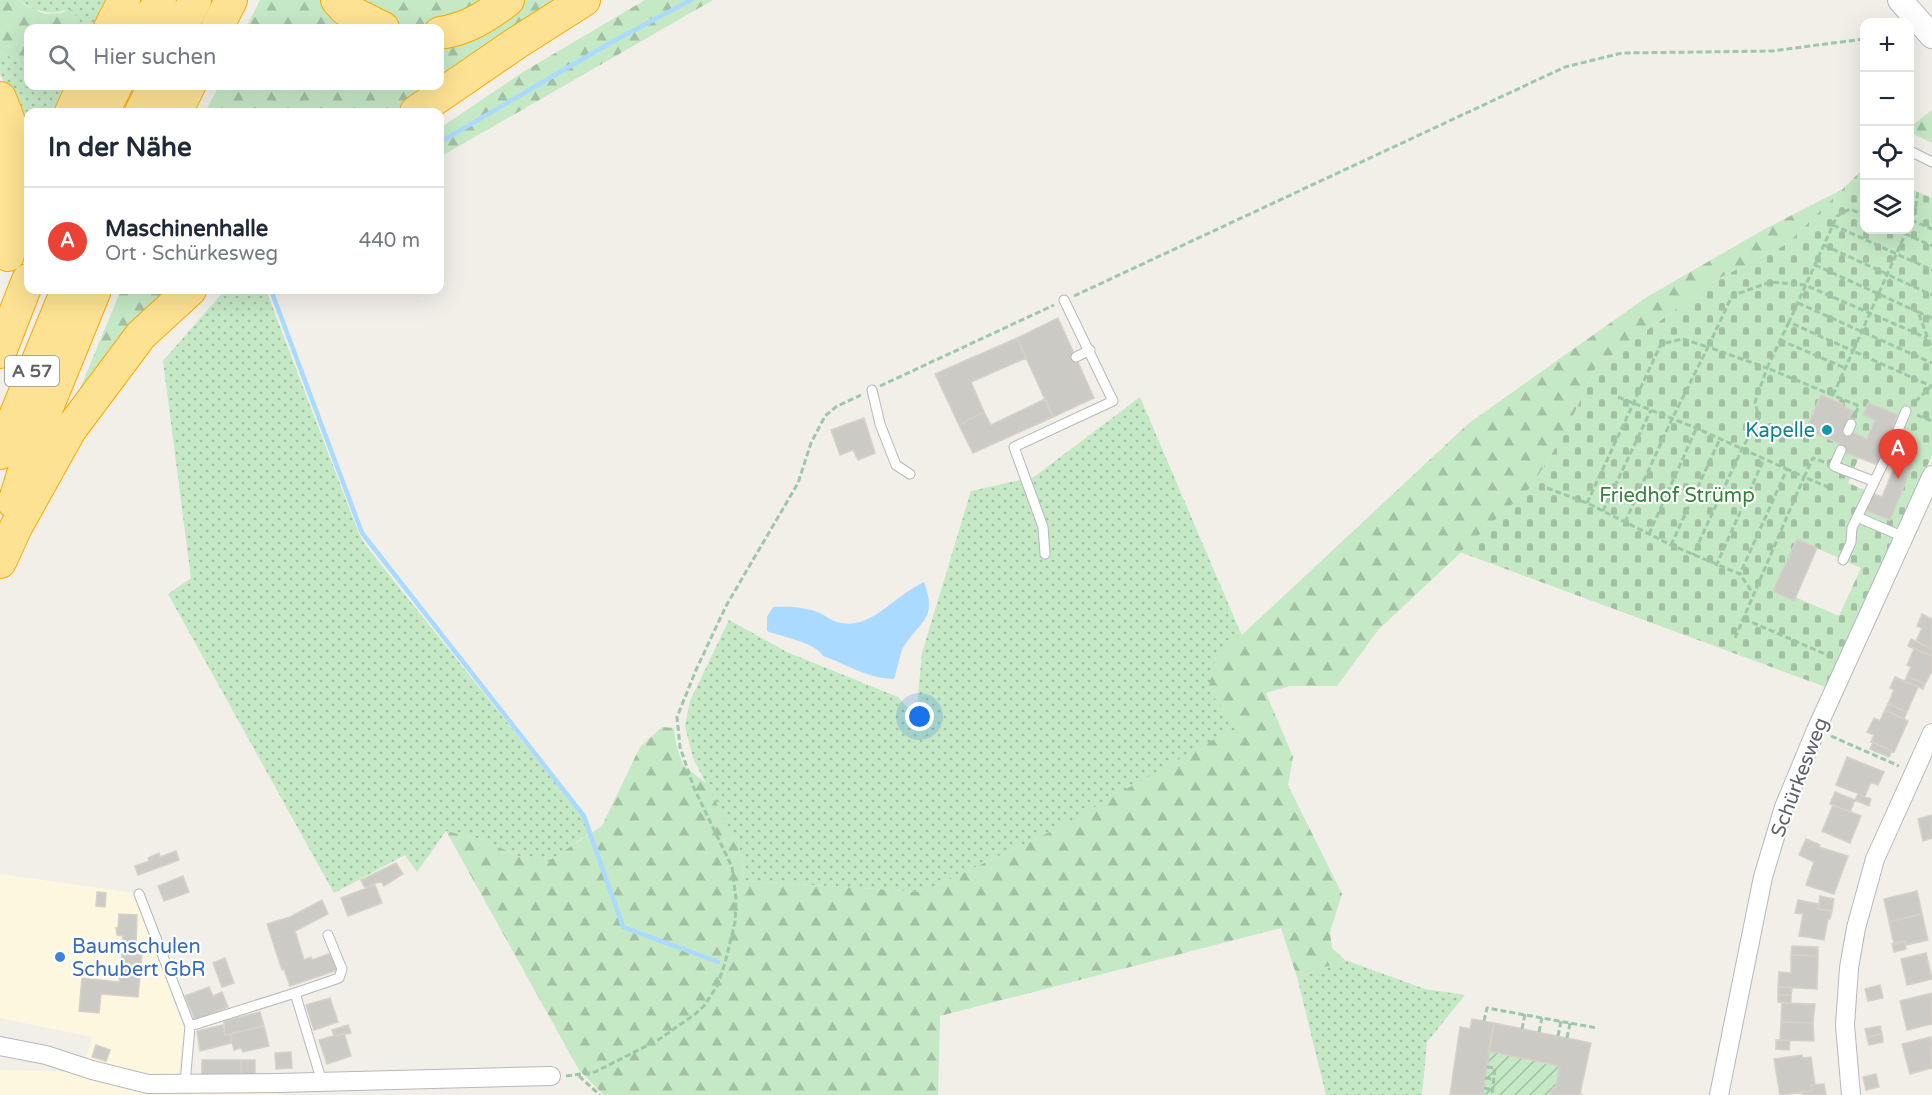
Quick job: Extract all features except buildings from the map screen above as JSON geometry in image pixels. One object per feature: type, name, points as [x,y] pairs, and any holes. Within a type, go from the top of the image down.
[{"type":"highway","points":[[112,24],[124,0]]},
{"type":"highway","points":[[147,24],[160,0]]},
{"type":"highway","points":[[183,24],[195,0]]},
{"type":"highway","points":[[219,24],[231,0]]},
{"type":"highway","points":[[337,0],[345,9],[374,24]]},
{"type":"highway","points":[[444,32],[455,31],[484,19],[507,0]]},
{"type":"highway","points":[[422,108],[584,0]]},
{"type":"highway","points":[[73,108],[81,90]]},
{"type":"highway","points":[[105,108],[114,90]]},
{"type":"highway","points":[[143,108],[152,90]]},
{"type":"highway","points":[[178,108],[187,90]]},
{"type":"highway","points":[[0,98],[11,127],[16,177],[4,264]]},
{"type":"highway","points":[[4,264],[24,217]]},
{"type":"highway","name":"A 57","points":[[0,352],[24,290]]},
{"type":"highway","name":"A 57","points":[[0,453],[65,294]]},
{"type":"highway","points":[[0,546],[33,442],[93,294]]},
{"type":"highway","points":[[0,562],[16,527],[70,430],[141,335],[186,294]]},
{"type":"main road","points":[[1900,0],[1932,36]]},
{"type":"street","name":"Schürkesweg","points":[[1719,1095],[1763,877],[1784,807],[1816,730],[1932,476]]},
{"type":"street","points":[[1851,1095],[1845,1026],[1849,968],[1857,928],[1875,859],[1922,767],[1932,734]]},
{"type":"street","points":[[0,1046],[46,1055],[92,1070],[148,1084],[278,1089],[322,1082],[550,1076]]},
{"type":"lane","points":[[1914,153],[1932,162]]},
{"type":"lane","points":[[1045,554],[1043,527],[1014,447],[1113,401],[1064,300]]},
{"type":"lane","points":[[1076,357],[1090,350]]},
{"type":"lane","points":[[872,390],[879,424],[896,465],[910,474]]},
{"type":"lane","points":[[1843,560],[1851,542],[1852,528],[1906,411]]},
{"type":"lane","points":[[1840,450],[1834,466],[1873,481]]},
{"type":"lane","points":[[1857,517],[1904,537]]},
{"type":"lane","points":[[139,894],[190,1026],[185,1084]]},
{"type":"lane","points":[[190,1026],[339,978],[342,969],[328,935]]},
{"type":"lane","points":[[295,993],[322,1082]]},
{"type":"path","points":[[1914,206],[1918,190]]},
{"type":"path","points":[[1694,555],[1742,449],[1759,418],[1755,402],[1767,368],[1837,216],[1850,208],[1860,213]]},
{"type":"path","points":[[1914,223],[1932,229]]},
{"type":"path","points":[[1833,225],[1932,270]]},
{"type":"path","points":[[1833,395],[1905,234]]},
{"type":"path","points":[[1911,234],[1932,246]]},
{"type":"path","points":[[1824,245],[1932,295]]},
{"type":"path","points":[[1815,265],[1932,318]]},
{"type":"path","points":[[1625,522],[1732,296],[1770,282],[1805,285],[1927,338]]},
{"type":"path","points":[[1798,303],[1932,363]]},
{"type":"path","points":[[1918,312],[1932,350]]},
{"type":"path","points":[[1789,322],[1931,385],[1906,411],[1932,421]]},
{"type":"path","points":[[1587,503],[1661,344],[1683,339],[1767,368],[1859,406],[1850,427]]},
{"type":"path","points":[[1780,340],[1845,368]]},
{"type":"path","points":[[1618,397],[1696,428],[1828,487]]},
{"type":"path","points":[[1603,511],[1651,410]]},
{"type":"path","points":[[1649,534],[1696,428]]},
{"type":"path","points":[[1671,545],[1720,440]]},
{"type":"path","points":[[1736,638],[1813,458]]},
{"type":"path","points":[[1716,566],[1764,459]]},
{"type":"path","points":[[1740,574],[1787,469]]},
{"type":"path","points":[[1547,488],[1587,503],[1716,566],[1740,574],[1754,595]]},
{"type":"path","points":[[1744,619],[1847,664]]},
{"type":"path","points":[[1816,730],[1922,767]]},
{"type":"path","points":[[1484,1021],[1487,1008],[1597,1028]]},
{"type":"path","points":[[1522,1029],[1525,1014]]},
{"type":"path","points":[[1539,1032],[1542,1018]]},
{"type":"path","points":[[1558,1036],[1561,1021]]},
{"type":"path","points":[[1567,1038],[1569,1023]]},
{"type":"path","points":[[1487,1067],[1495,1068],[1492,1095]]},
{"type":"path","points":[[579,1076],[600,1095]]},
{"type":"path","points":[[1485,1078],[1494,1079]]},
{"type":"path","points":[[1484,1088],[1492,1090]]},
{"type":"shaded area","points":[[0,874],[134,893],[184,1029],[178,1076],[278,1083],[278,1095],[0,1095],[0,1070],[82,1072],[92,1037],[0,1018]]},
{"type":"green space","points":[[0,0],[18,0],[45,14],[61,13],[70,9],[76,12],[74,24],[24,24],[24,60],[0,52]]},
{"type":"green space","points":[[18,0],[111,0],[99,24],[74,24],[70,9],[43,12]]},
{"type":"green space","points":[[260,0],[583,0],[444,89],[444,24],[248,24]]},
{"type":"green space","points":[[645,0],[713,0],[444,155],[444,125],[523,72]]},
{"type":"green space","points":[[0,52],[24,60],[24,90],[67,90],[59,108],[24,108],[24,136],[15,103],[0,74]]},
{"type":"green space","points":[[217,90],[443,90],[415,108],[207,108]]},
{"type":"green space","points":[[1932,110],[1932,143],[1914,134],[1914,124]]},
{"type":"green space","name":"Friedhof Strümp","points":[[1860,172],[1860,234],[1914,234],[1914,191],[1932,198],[1932,455],[1828,688],[1460,552],[1531,487],[1566,431],[1596,367],[1718,279],[1787,244]],"holes":[[[1821,395],[1842,404],[1845,429],[1867,439],[1875,420],[1863,415],[1868,403],[1898,415],[1886,445],[1901,452],[1890,520],[1872,493],[1848,483],[1859,457],[1837,449],[1839,443],[1806,430]],[[1797,539],[1861,568],[1839,616],[1795,597],[1793,601],[1773,591]]]},
{"type":"green space","points":[[1843,189],[1787,244],[1718,279],[1596,367],[1566,431],[1531,487],[1379,629],[1337,686],[1290,686],[1266,693],[1293,757],[1288,785],[1342,894],[1330,932],[1332,948],[1345,960],[1297,977],[1281,928],[940,1016],[938,1095],[604,1095],[579,1070],[446,831],[484,840],[517,856],[547,862],[602,826],[640,747],[662,727],[674,728],[676,744],[683,765],[707,784],[742,855],[744,881],[923,892],[1056,829],[1225,733],[1241,731],[1208,690],[1215,660],[1469,423],[1647,297],[1763,230]]},
{"type":"green space","points":[[119,294],[175,294],[62,432]]},
{"type":"green space","points":[[222,294],[268,294],[359,534],[366,546],[582,816],[591,832],[547,863],[517,856],[484,840],[446,831],[417,872],[405,855],[334,893],[168,594],[191,578],[163,361]]},
{"type":"green space","points":[[1140,397],[1242,636],[1215,660],[1242,731],[1056,829],[923,892],[744,881],[742,855],[693,758],[685,726],[690,701],[729,620],[787,652],[898,697],[916,717],[922,653],[971,491],[1034,477]]},
{"type":"green space","points":[[1345,960],[1425,989],[1465,995],[1427,1042],[1422,1095],[1326,1095],[1297,977]]},
{"type":"green space","points":[[1489,1051],[1560,1066],[1555,1089],[1550,1095],[1483,1095]]},
{"type":"water","points":[[924,582],[928,595],[928,612],[903,648],[894,679],[876,677],[858,671],[823,656],[814,647],[767,631],[767,617],[773,607],[809,609],[845,624],[861,622],[876,615]]},
{"type":"waterway","points":[[444,140],[610,43],[691,0]]},
{"type":"waterway","points":[[272,294],[362,533],[584,816],[623,927],[718,962]]},
{"type":"place","name":"Kapelle","points":[[1827,430]]},
{"type":"place","name":"Maschinenhalle","points":[[1898,479]]},
{"type":"place","name":"Baumschulen Schubert GbR","points":[[60,957]]}]
